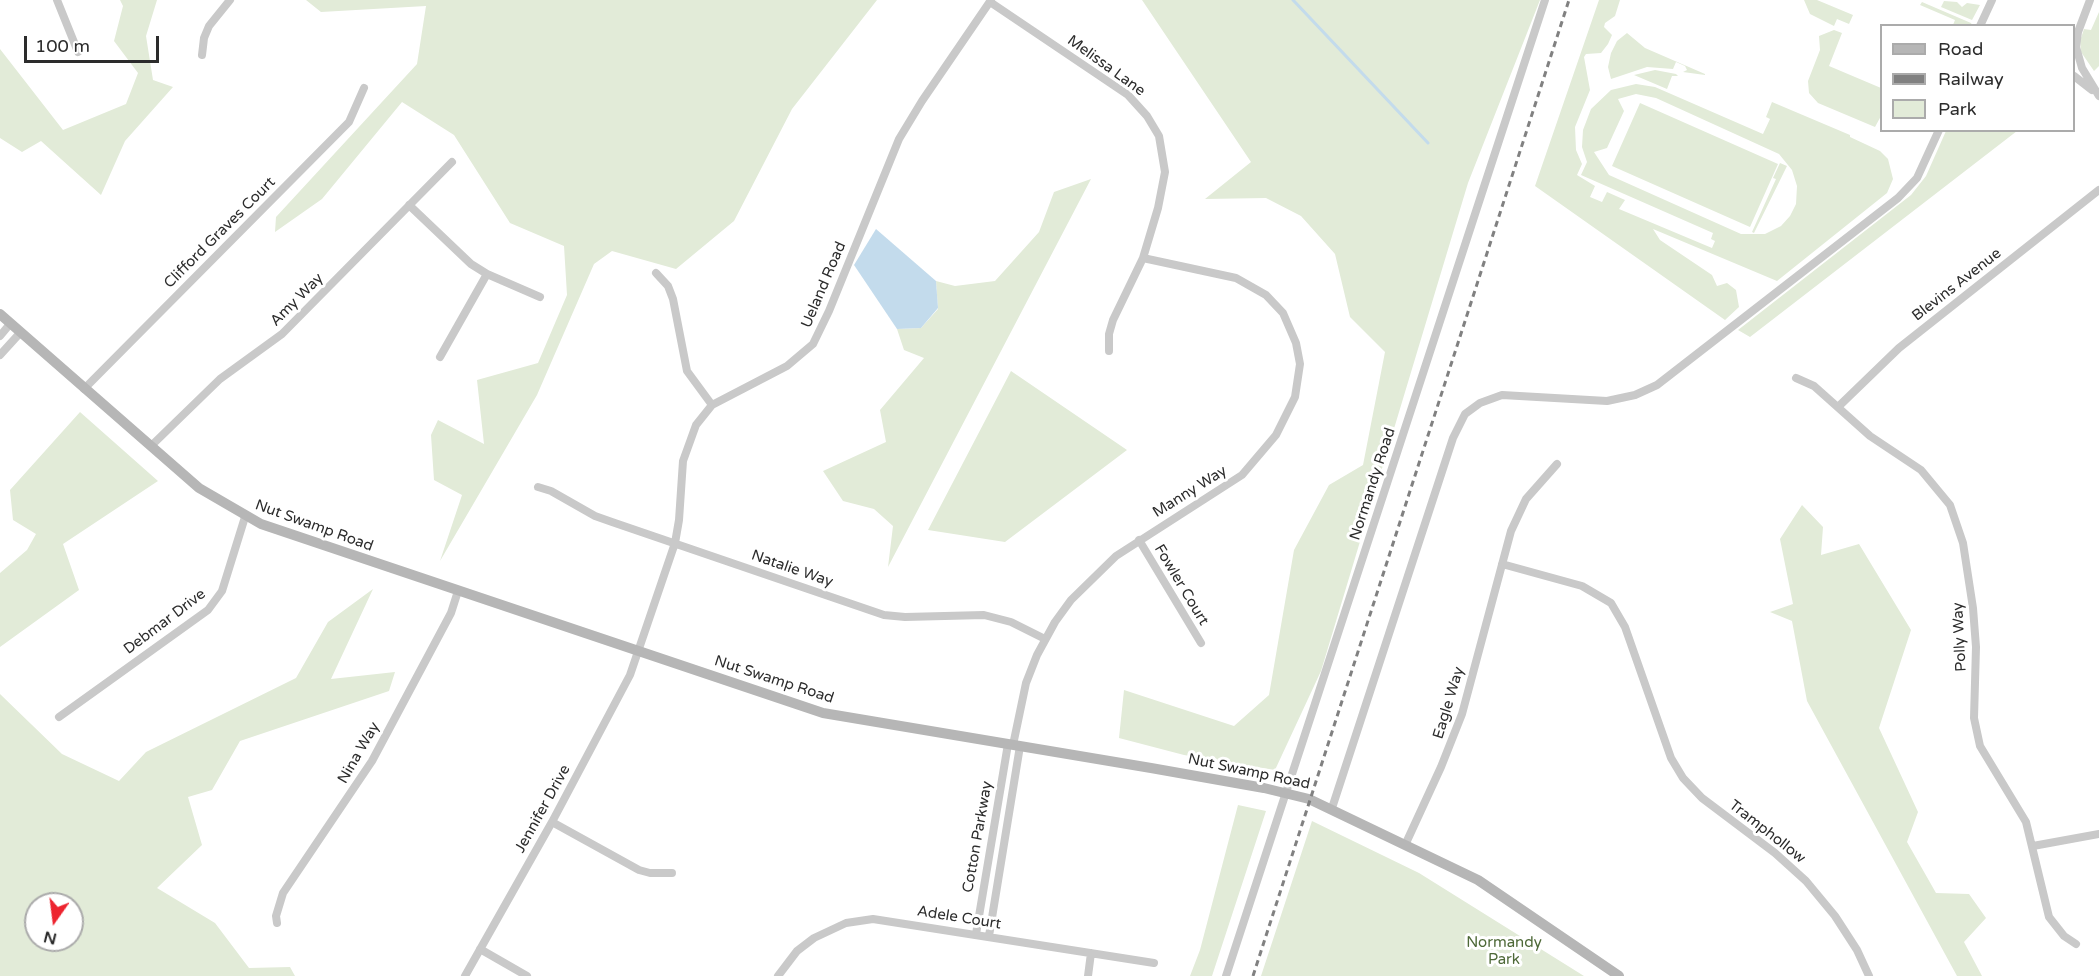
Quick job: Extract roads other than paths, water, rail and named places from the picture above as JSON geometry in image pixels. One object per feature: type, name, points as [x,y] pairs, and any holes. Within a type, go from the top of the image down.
[{"type":"main road","name":"Nut Swamp Road","points":[[0,314],[84,390],[199,488],[245,517],[285,534],[822,713],[1287,793],[1332,808],[1478,880],[1619,976]]},
{"type":"street","points":[[57,0],[78,52]]},
{"type":"street","points":[[202,55],[209,26],[230,0]]},
{"type":"street","name":"Normandy Road","points":[[1226,976],[1545,0]]},
{"type":"street","points":[[1981,24],[1992,0]]},
{"type":"street","points":[[2090,0],[2078,32],[2076,47],[2082,68],[2098,95]]},
{"type":"street","name":"Melissa Lane","points":[[991,1],[1128,95],[1148,116],[1159,136],[1165,172],[1158,208],[1143,258],[1113,320],[1109,334],[1109,351]]},
{"type":"street","name":"Ueland Road","points":[[639,651],[675,543],[685,452],[696,425],[712,405],[787,366],[813,344],[829,311],[899,139],[922,101],[991,1]]},
{"type":"street","points":[[2075,78],[2098,95]]},
{"type":"street","name":"Clifford Graves Court","points":[[84,390],[349,122],[364,88]]},
{"type":"street","points":[[1332,808],[1453,438],[1465,414],[1480,403],[1502,395],[1607,401],[1635,395],[1657,385],[1898,198],[1920,173],[1938,132]]},
{"type":"street","name":"Amy Way","points":[[151,446],[220,379],[282,334],[452,162]]},
{"type":"street","name":"Blevins Avenue","points":[[1838,407],[1899,348],[2099,190]]},
{"type":"street","points":[[409,205],[464,258],[487,274],[540,297]]},
{"type":"street","name":"Manny Way","points":[[1014,745],[1026,683],[1045,639],[1071,600],[1086,582],[1116,556],[1231,483],[1258,459],[1276,435],[1291,406],[1300,364],[1296,343],[1287,320],[1275,304],[1257,288],[1236,278],[1143,258]]},
{"type":"street","points":[[656,273],[668,286],[673,299],[687,371],[712,405]]},
{"type":"street","points":[[440,357],[487,274]]},
{"type":"street","points":[[0,336],[10,324]]},
{"type":"street","points":[[0,355],[20,333]]},
{"type":"street","name":"Polly Way","points":[[1796,378],[1814,386],[1870,436],[1928,476],[1945,497],[1955,516],[1963,543],[1973,608],[1976,730],[1988,762],[2021,811],[2033,846],[2041,891],[2049,917],[2064,936],[2076,944]]},
{"type":"street","name":"Eagle Way","points":[[1406,843],[1455,734],[1511,531],[1521,507],[1538,483],[1557,464]]},
{"type":"street","name":"Natalie Way","points":[[538,487],[561,496],[595,516],[884,615],[905,617],[984,615],[1011,622],[1045,639]]},
{"type":"street","name":"Debmar Drive","points":[[58,717],[208,610],[222,591],[245,517]]},
{"type":"street","name":"Fowler Court","points":[[1139,540],[1201,643]]},
{"type":"street","name":"Tramphollow","points":[[1502,564],[1582,586],[1611,603],[1625,627],[1671,758],[1683,778],[1702,798],[1775,853],[1806,881],[1835,916],[1857,950],[1869,976]]},
{"type":"street","name":"Nina Way","points":[[277,923],[276,916],[283,893],[372,761],[451,613],[458,591]]},
{"type":"street","name":"Jennifer Drive","points":[[465,976],[552,822],[630,675],[639,651]]},
{"type":"street","name":"Cotton Parkway","points":[[976,934],[991,843],[1014,745]]},
{"type":"street","name":"Cotton Parkway","points":[[988,936],[1003,844],[1014,745]]},
{"type":"street","points":[[552,822],[639,870],[650,873],[672,873]]},
{"type":"street","points":[[2033,846],[2099,834]]},
{"type":"street","points":[[991,843],[1003,844]]},
{"type":"street","name":"Adele Court","points":[[778,976],[804,944],[826,931],[846,923],[884,920],[1154,963]]},
{"type":"street","points":[[480,949],[527,976]]},
{"type":"street","points":[[1088,976],[1091,953]]},
{"type":"water","points":[[876,229],[936,281],[938,308],[921,328],[897,329],[854,265]]},
{"type":"waterway","points":[[1293,0],[1428,143]]},
{"type":"railway","points":[[1253,976],[1569,0]]},
{"type":"park label","name":"Normandy Park","points":[[1504,952]]}]
